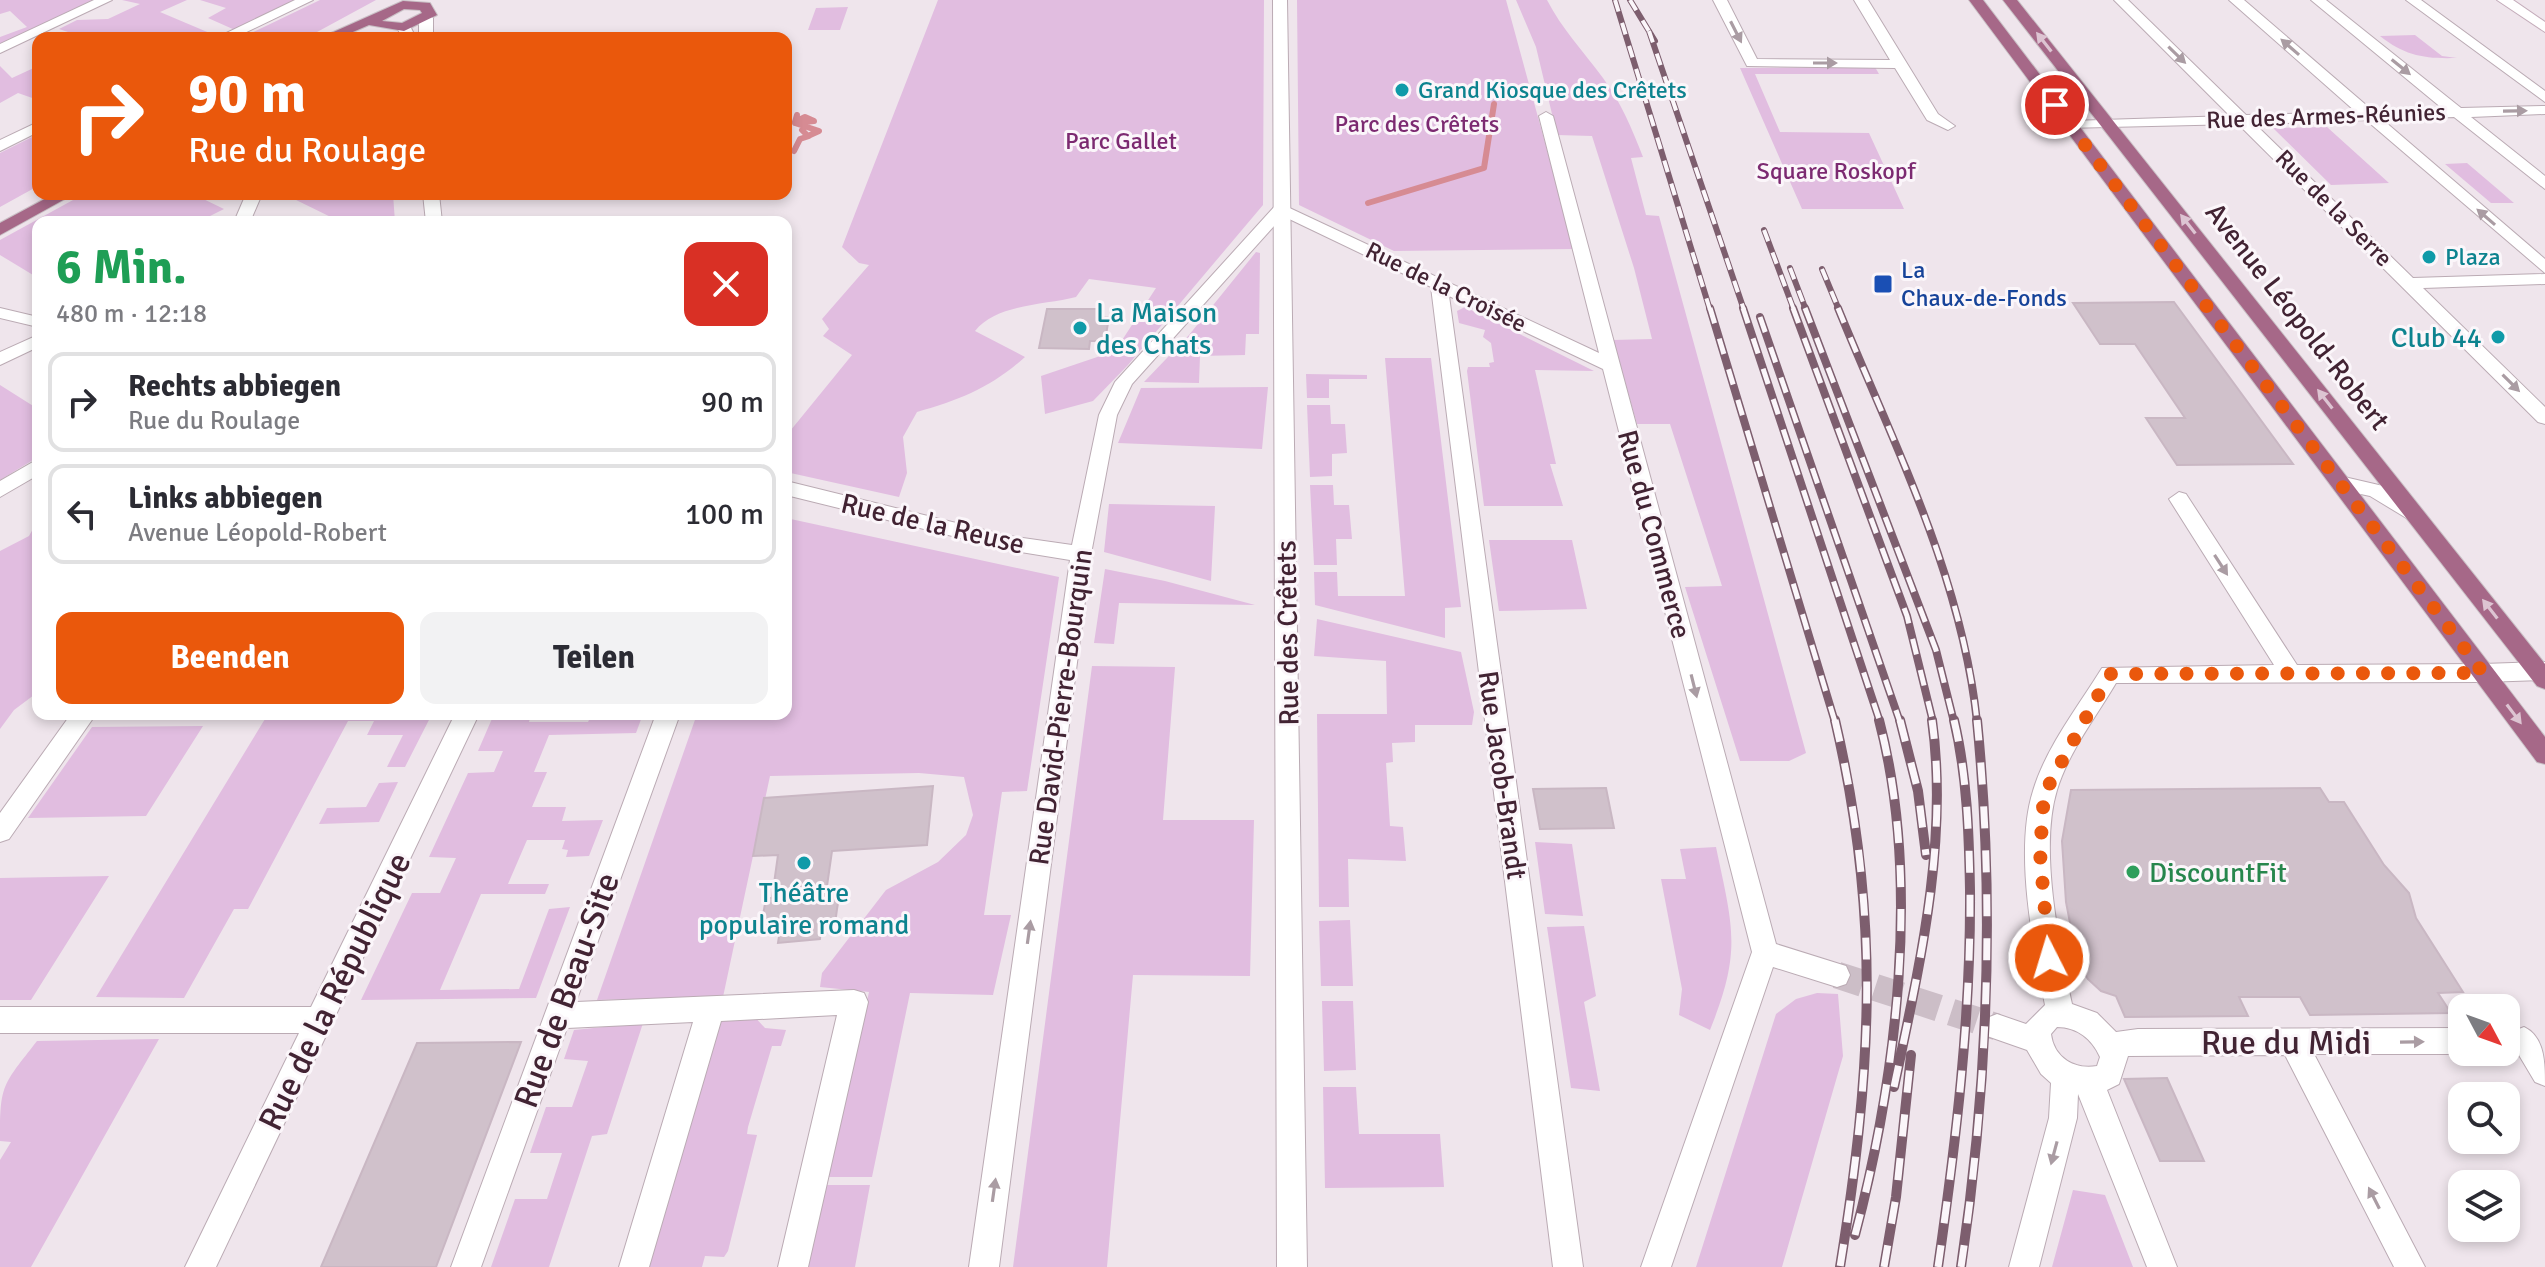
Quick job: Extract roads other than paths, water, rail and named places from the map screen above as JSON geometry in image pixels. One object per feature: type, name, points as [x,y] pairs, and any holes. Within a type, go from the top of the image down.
[{"type":"main road","points":[[1976,0],[2545,755]]},
{"type":"main road","name":"Avenue Léopold-Robert","points":[[2010,0],[2543,674]]},
{"type":"main road","points":[[348,32],[380,23],[407,32],[432,12],[414,2],[394,3],[380,23],[368,32]]},
{"type":"main road","points":[[0,219],[33,200]]},
{"type":"main road","points":[[0,230],[55,200]]},
{"type":"street","points":[[36,32],[105,0]]},
{"type":"street","points":[[236,32],[306,0]]},
{"type":"street","name":"Rue des Crêtets","points":[[1280,0],[1292,1267]]},
{"type":"street","points":[[1720,0],[1752,63],[1899,64]]},
{"type":"street","points":[[1861,0],[1932,117],[1948,126]]},
{"type":"street","name":"Rue de la Serre","points":[[2121,0],[2545,418]]},
{"type":"street","points":[[2236,0],[2545,268]]},
{"type":"street","points":[[2318,0],[2545,184]]},
{"type":"street","points":[[2413,0],[2545,98]]},
{"type":"street","points":[[2504,0],[2545,28]]},
{"type":"street","points":[[427,32],[432,12]]},
{"type":"street","points":[[0,49],[32,34]]},
{"type":"street","name":"Rue des Armes-Réunies","points":[[2070,125],[2545,110]]},
{"type":"street","name":"Rue du Commerce","points":[[1546,116],[1765,952]]},
{"type":"street","points":[[0,146],[32,129]]},
{"type":"street","name":"Rue de la Croisée","points":[[1281,209],[1611,366]]},
{"type":"street","name":"Rue David-Pierre-Bourquin","points":[[984,1267],[1081,554],[1108,415],[1124,382],[1281,209]]},
{"type":"street","points":[[2411,283],[2545,279]]},
{"type":"street","name":"Rue Jacob-Brandt","points":[[1439,284],[1568,1267]]},
{"type":"street","points":[[0,313],[32,321]]},
{"type":"street","points":[[0,359],[32,343]]},
{"type":"street","points":[[0,490],[32,470]]},
{"type":"street","points":[[2340,483],[2376,491],[2416,515]]},
{"type":"street","name":"Rue de la Reuse","points":[[792,489],[1009,543],[1081,554]]},
{"type":"street","points":[[2179,499],[2292,675]]},
{"type":"street","name":"Avenue Léopold-Robert","points":[[2061,1014],[2049,958],[2040,853],[2044,794],[2110,674],[2543,674]]},
{"type":"street","points":[[0,832],[80,720]]},
{"type":"street","name":"Rue de la République","points":[[200,1267],[464,720]]},
{"type":"street","name":"Rue de Beau-Site","points":[[466,1267],[666,720]]},
{"type":"street","points":[[1656,1267],[1765,952],[1837,975]]},
{"type":"street","points":[[557,1016],[854,1002],[793,1267]]},
{"type":"street","points":[[634,1267],[711,1009]]},
{"type":"street","points":[[2077,1080],[2109,1075],[2114,1057],[2110,1046],[2095,1027],[2061,1014],[2042,1021],[2036,1040],[2045,1060],[2077,1080],[2162,1267]]},
{"type":"street","points":[[0,1020],[320,1020]]},
{"type":"street","points":[[1997,1027],[2036,1040]]},
{"type":"street","points":[[2525,1040],[2545,1073]]},
{"type":"street","name":"Rue du Midi","points":[[2110,1046],[2138,1042],[2448,1041]]},
{"type":"street","points":[[2294,1044],[2410,1267]]},
{"type":"street","points":[[2024,1267],[2063,1118],[2077,1080]]},
{"type":"waterway","points":[[1368,203],[1484,168],[1494,104]]},
{"type":"waterway","points":[[797,115],[795,122],[805,117],[814,121],[795,123],[819,131],[808,136],[802,130]]},
{"type":"waterway","points":[[794,151],[800,139],[809,136]]},
{"type":"tunnel","points":[[1837,975],[1997,1027]]},
{"type":"railway","points":[[1615,0],[1710,310]]},
{"type":"railway","points":[[1630,0],[1649,31]]},
{"type":"railway","points":[[1649,31],[1655,41]]},
{"type":"railway","points":[[1649,31],[1744,310]]},
{"type":"railway","points":[[1764,230],[1794,310]]},
{"type":"railway","points":[[1790,268],[1806,310]]},
{"type":"railway","points":[[1822,269],[1839,310]]},
{"type":"railway","points":[[1710,308],[1835,722]]},
{"type":"railway","points":[[1743,308],[1880,722]]},
{"type":"railway","points":[[1793,308],[1907,616],[1933,722]]},
{"type":"railway","points":[[1805,308],[1936,650],[1954,722]]},
{"type":"railway","points":[[1838,308],[1941,562],[1969,668],[1977,722]]},
{"type":"railway","points":[[1760,317],[1900,722]]},
{"type":"railway","points":[[1835,720],[1860,861],[1867,993],[1859,1126],[1840,1267]]},
{"type":"railway","points":[[1855,1235],[1882,1110],[1898,978],[1901,911],[1899,846],[1892,782],[1879,720]]},
{"type":"railway","points":[[1900,720],[1918,791],[1926,855]]},
{"type":"railway","points":[[1894,1087],[1913,997],[1934,858],[1937,812],[1932,720]]},
{"type":"railway","points":[[1938,1267],[1961,1079],[1970,937],[1966,804],[1954,720]]},
{"type":"railway","points":[[1961,1267],[1977,1130],[1986,994],[1986,857],[1977,720]]},
{"type":"railway","points":[[1884,1267],[1896,1197],[1911,1055]]},
{"type":"place","name":"Grand Kiosque des Crêtets","points":[[1402,90]]},
{"type":"place","name":"Plaza","points":[[2429,257]]},
{"type":"place","name":"La Chaux-de-Fonds","points":[[1883,284]]},
{"type":"place","name":"La Maison des Chats","points":[[1080,328]]},
{"type":"place","name":"Club 44","points":[[2498,337]]},
{"type":"place","name":"Théâtre populaire romand","points":[[804,863]]},
{"type":"place","name":"DiscountFit","points":[[2133,872]]},
{"type":"park label","name":"Parc des Crêtets","points":[[1417,124]]},
{"type":"park label","name":"Parc Gallet","points":[[1121,141]]},
{"type":"park label","name":"Square Roskopf","points":[[1836,171]]}]
